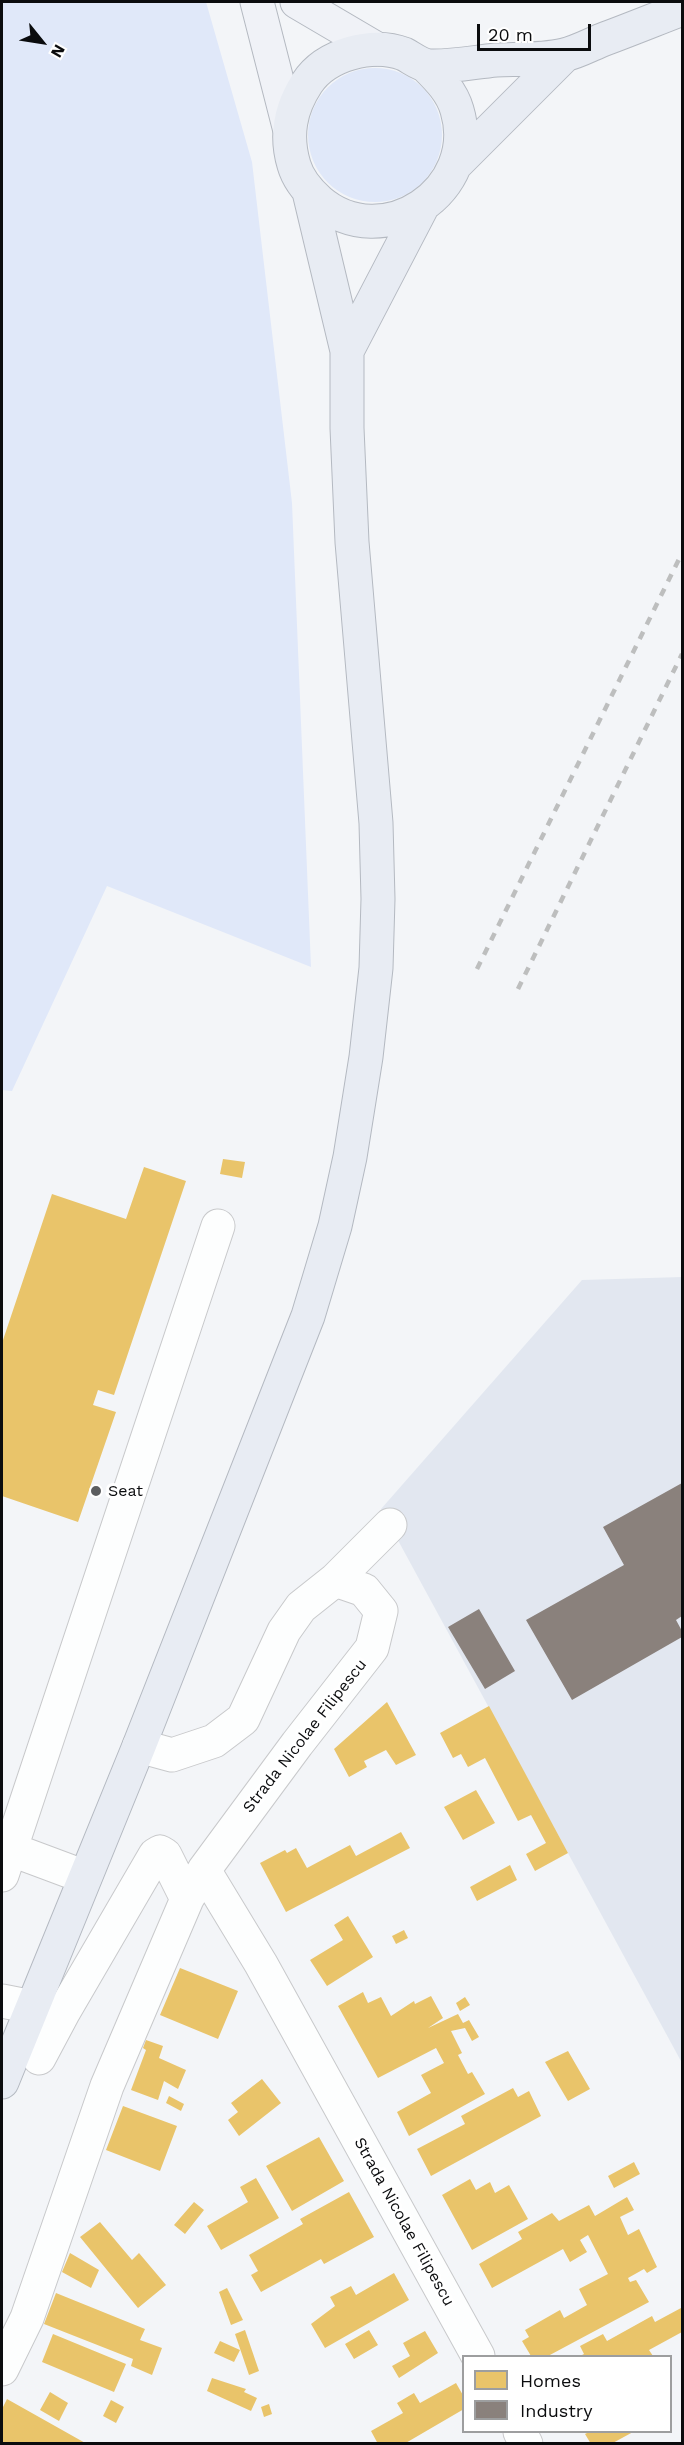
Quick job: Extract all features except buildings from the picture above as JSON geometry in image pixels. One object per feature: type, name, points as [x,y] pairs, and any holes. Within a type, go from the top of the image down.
[{"type":"highway","points":[[426,66],[565,55],[682,9]]},
{"type":"highway","points":[[457,164],[461,137],[457,110],[445,86],[426,66],[403,54],[377,49],[352,52],[328,63],[316,74],[295,102],[289,127],[290,150],[296,172],[309,192],[328,208],[358,220],[374,222],[399,219],[421,209],[443,189],[457,164],[565,55]]},
{"type":"highway","points":[[2,2082],[16,2004],[85,1877],[308,1316],[334,1226],[350,1157],[366,1057],[376,968],[378,899],[376,823],[352,542],[347,428],[347,351],[309,192]]},
{"type":"highway","points":[[347,351],[421,209]]},
{"type":"main road","points":[[257,2],[289,127]]},
{"type":"main road","points":[[297,2],[377,49]]},
{"type":"street","points":[[85,1877],[6,1862],[218,1226]]},
{"type":"street","points":[[139,1746],[172,1755],[214,1741],[243,1719],[284,1631],[301,1607],[335,1580],[390,1525]]},
{"type":"street","name":"Strada Nicolae Filipescu","points":[[2,2369],[27,2318],[107,2086],[188,1899],[204,1870],[290,1753],[372,1648],[381,1611],[364,1590],[335,1580]]},
{"type":"street","points":[[39,2058],[155,1855],[160,1852],[165,1855],[188,1899]]},
{"type":"street","name":"Strada Nicolae Filipescu","points":[[204,1870],[261,1964],[477,2355]]},
{"type":"street","points":[[16,2004],[63,2013]]},
{"type":"shaded area","points":[[2,2],[206,2],[252,162],[292,503],[311,967],[107,886],[12,1091],[2,1090]]},
{"type":"shaded area","points":[[375,68],[401,73],[422,88],[437,109],[442,135],[437,161],[422,182],[401,197],[375,202],[349,197],[328,182],[313,161],[308,135],[313,109],[328,88],[349,73]]},
{"type":"shaded area","points":[[682,1277],[682,2063],[381,1509],[582,1280]]},
{"type":"railway","points":[[477,969],[682,553]]},
{"type":"railway","points":[[518,989],[682,654]]},
{"type":"place","name":"Seat","points":[[96,1491]]}]
